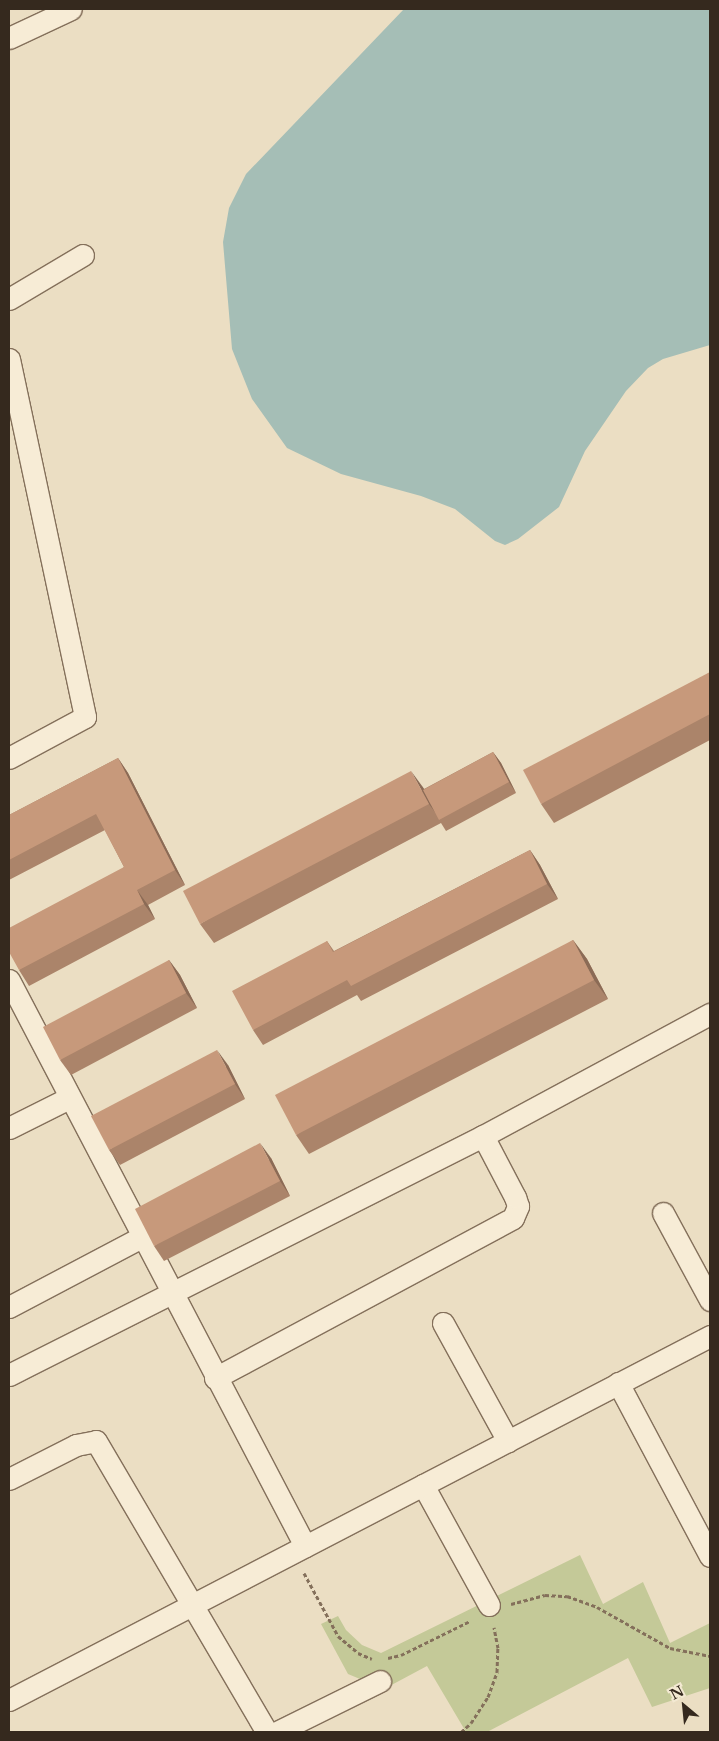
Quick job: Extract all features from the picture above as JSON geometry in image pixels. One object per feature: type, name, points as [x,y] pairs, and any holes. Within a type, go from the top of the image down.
[{"type":"street","points":[[9,38],[71,9]]},
{"type":"street","points":[[9,299],[83,255]]},
{"type":"street","points":[[9,359],[85,717],[9,758]]},
{"type":"street","points":[[9,980],[170,1292],[305,1546]]},
{"type":"street","points":[[9,1374],[483,1136],[710,1014]]},
{"type":"street","points":[[9,1128],[69,1098]]},
{"type":"street","points":[[215,1378],[513,1218],[518,1206],[515,1197],[483,1136]]},
{"type":"street","points":[[663,1213],[710,1300]]},
{"type":"street","points":[[9,1306],[142,1237]]},
{"type":"street","points":[[443,1323],[508,1441]]},
{"type":"street","points":[[9,1700],[710,1336]]},
{"type":"street","points":[[618,1384],[710,1556]]},
{"type":"street","points":[[9,1479],[76,1445],[96,1441],[190,1606],[266,1732]]},
{"type":"street","points":[[422,1485],[489,1604]]},
{"type":"street","points":[[277,1732],[380,1681]]},
{"type":"path","points":[[461,1732],[471,1723],[488,1697],[497,1672],[498,1648],[489,1604]]},
{"type":"green space","points":[[580,1555],[603,1604],[643,1582],[670,1643],[710,1623],[710,1688],[652,1707],[628,1658],[487,1732],[466,1732],[427,1666],[384,1689],[348,1674],[321,1624],[338,1616],[346,1630],[362,1645],[381,1653]]},
{"type":"water","points":[[404,9],[710,9],[710,345],[663,359],[648,368],[626,391],[585,451],[559,507],[518,539],[505,545],[495,541],[455,509],[421,496],[341,474],[287,448],[252,399],[232,349],[223,242],[229,208],[246,174]]},
{"type":"building","points":[[710,672],[710,714],[541,804],[523,770]]},
{"type":"building","points":[[493,752],[509,782],[439,820],[423,790]]},
{"type":"building","points":[[118,758],[175,870],[137,890],[144,904],[19,970],[9,952],[9,928],[124,867],[96,814],[9,860],[9,815]]},
{"type":"building","points":[[411,771],[429,804],[200,924],[183,891]]},
{"type":"building","points":[[530,850],[547,884],[351,986],[347,980],[253,1030],[232,991],[327,941],[333,952]]},
{"type":"building","points":[[573,940],[594,980],[296,1135],[275,1095]]},
{"type":"building","points":[[169,960],[186,993],[60,1060],[43,1027]]},
{"type":"building","points":[[217,1050],[235,1084],[109,1150],[91,1116]]},
{"type":"building","points":[[260,1143],[280,1181],[154,1246],[135,1209]]}]
